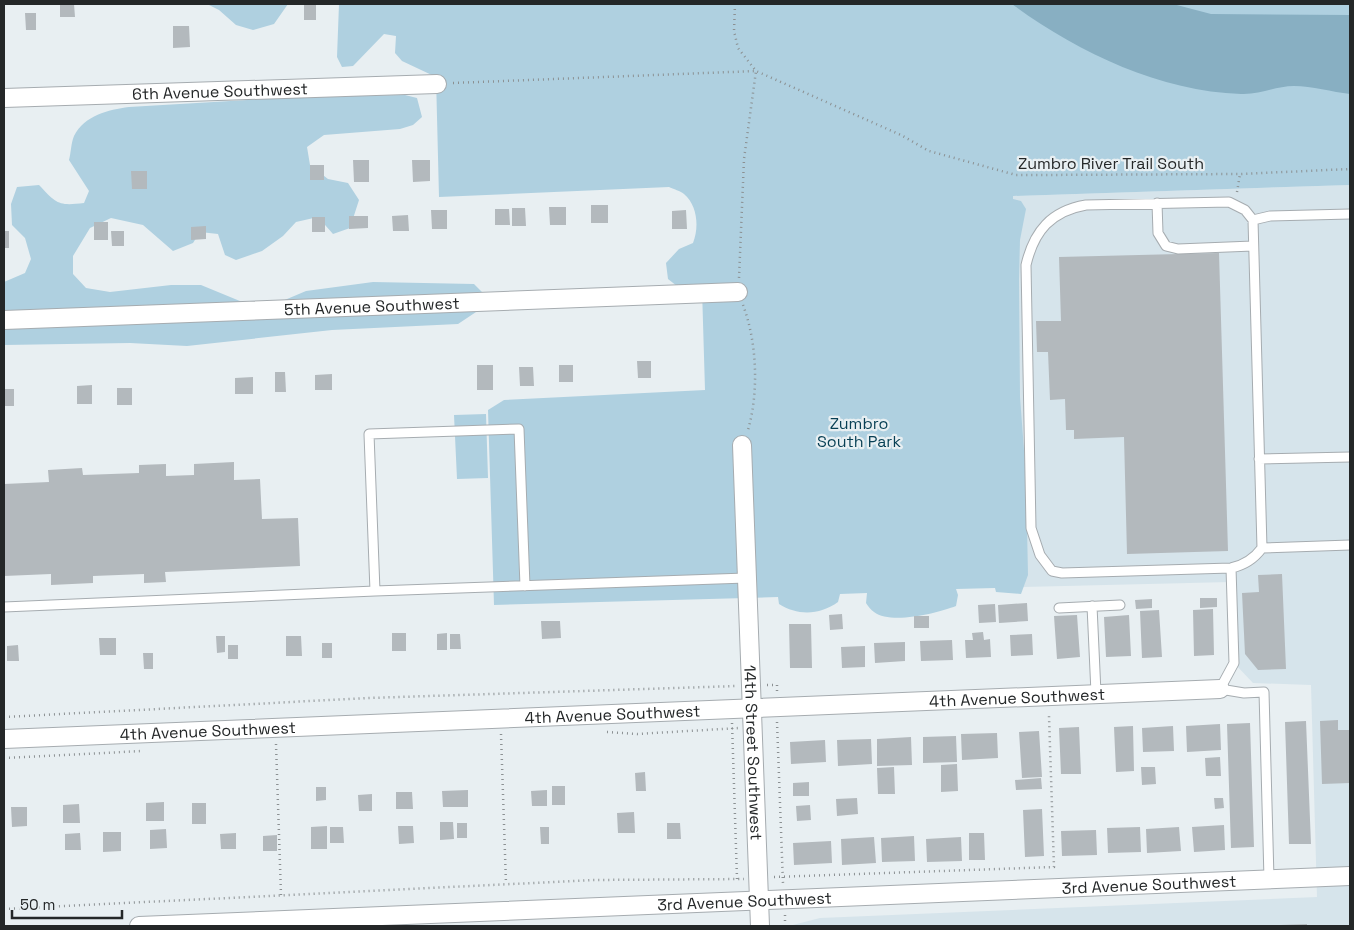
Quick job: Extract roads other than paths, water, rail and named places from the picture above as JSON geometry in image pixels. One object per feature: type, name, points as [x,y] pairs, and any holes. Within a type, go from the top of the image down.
[{"type":"street","name":"6th Avenue Southwest","points":[[4,98],[437,84]]},
{"type":"street","name":"5th Avenue Southwest","points":[[4,320],[738,292]]},
{"type":"street","name":"14th Street Southwest","points":[[742,445],[760,926]]},
{"type":"street","name":"4th Avenue Southwest","points":[[4,739],[1220,689]]},
{"type":"street","name":"3rd Avenue Southwest","points":[[139,926],[1350,876]]},
{"type":"lane","points":[[1229,202],[1245,210],[1253,220],[1262,548],[1255,557],[1240,566],[1231,568],[1062,573],[1052,571],[1046,565],[1035,544],[1031,528],[1026,265],[1030,250],[1044,226],[1070,208],[1086,205],[1158,203],[1229,202]]},
{"type":"lane","points":[[1158,203],[1158,233],[1166,246],[1178,249],[1254,246]]},
{"type":"lane","points":[[1253,220],[1270,216],[1350,214]]},
{"type":"lane","points":[[375,591],[369,434],[519,429],[525,586]]},
{"type":"lane","points":[[1259,459],[1350,457]]},
{"type":"lane","points":[[1262,548],[1350,545]]},
{"type":"lane","points":[[1231,568],[1234,663],[1220,689],[1244,693],[1264,692],[1269,879]]},
{"type":"lane","points":[[4,607],[746,578]]},
{"type":"lane","points":[[1059,608],[1120,605]]},
{"type":"lane","points":[[1092,606],[1096,693]]},
{"type":"park label","name":"Zumbro South Park","points":[[859,432]]}]
